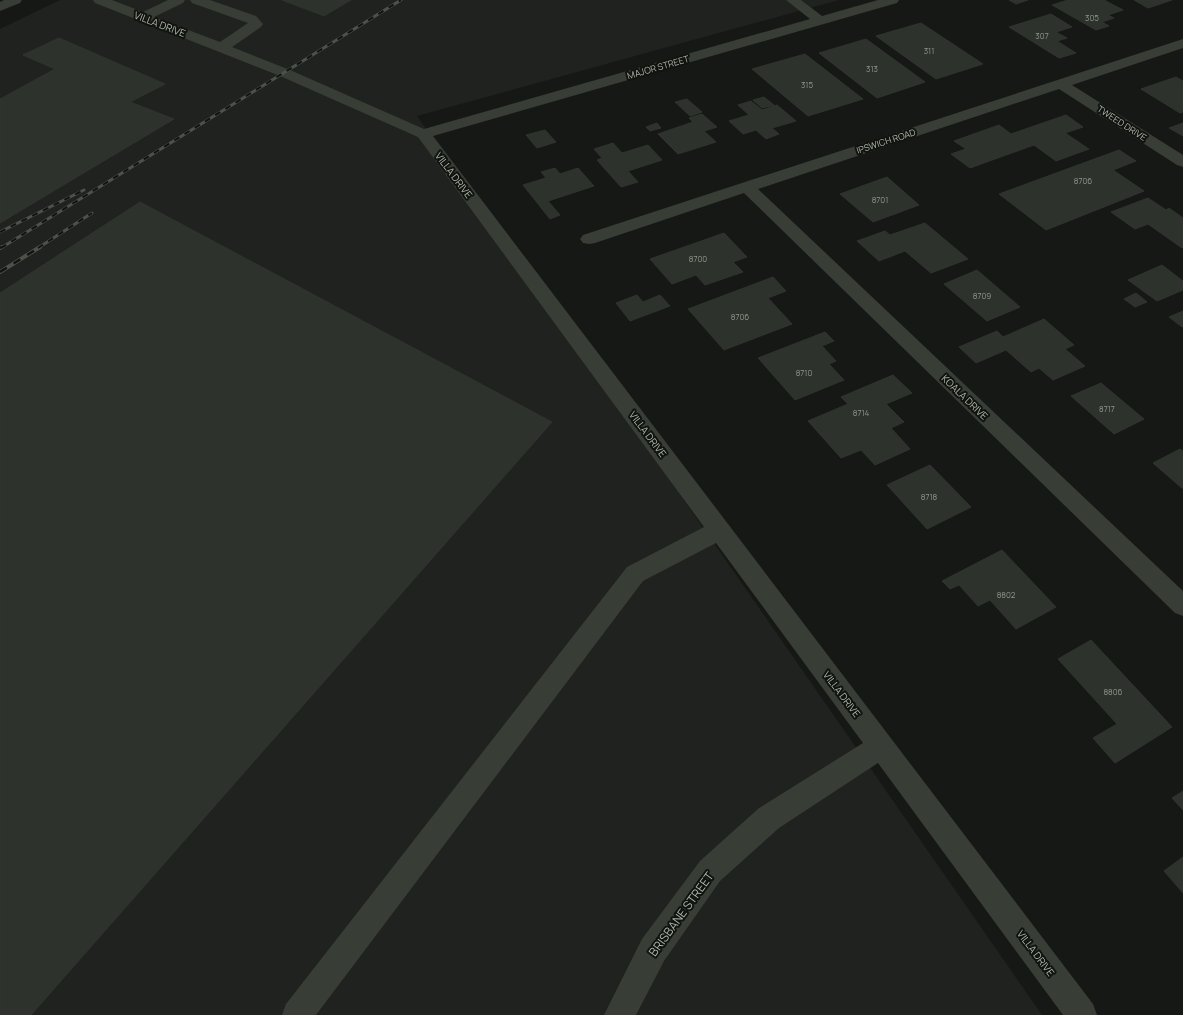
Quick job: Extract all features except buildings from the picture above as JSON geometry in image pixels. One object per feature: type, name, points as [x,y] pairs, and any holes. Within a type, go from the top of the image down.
[{"type":"street","points":[[0,7],[15,0]]},
{"type":"street","name":"VILLA DRIVE","points":[[100,0],[285,73],[423,134],[1082,1015]]},
{"type":"street","points":[[143,17],[178,0]]},
{"type":"street","points":[[197,0],[251,19],[256,24],[221,48]]},
{"type":"street","points":[[793,0],[820,20]]},
{"type":"street","name":"MAJOR STREET","points":[[423,134],[892,0]]},
{"type":"street","name":"IPSWICH ROAD","points":[[589,239],[1183,43]]},
{"type":"street","name":"TWEED DRIVE","points":[[1061,84],[1183,162]]},
{"type":"street","name":"KOALA DRIVE","points":[[747,187],[1183,606]]},
{"type":"street","points":[[297,1015],[635,574],[719,530]]},
{"type":"street","name":"BRISBANE STREET","points":[[619,1015],[653,950],[710,871],[769,818],[881,746]]},
{"type":"shaded area","points":[[60,0],[839,0],[417,116],[1042,1015],[0,1015],[0,29]]},
{"type":"railway","points":[[1,248],[401,0]]},
{"type":"railway","points":[[0,232],[84,190]]},
{"type":"railway","points":[[38,248],[92,213]]},
{"type":"railway","points":[[0,272],[40,247]]}]
